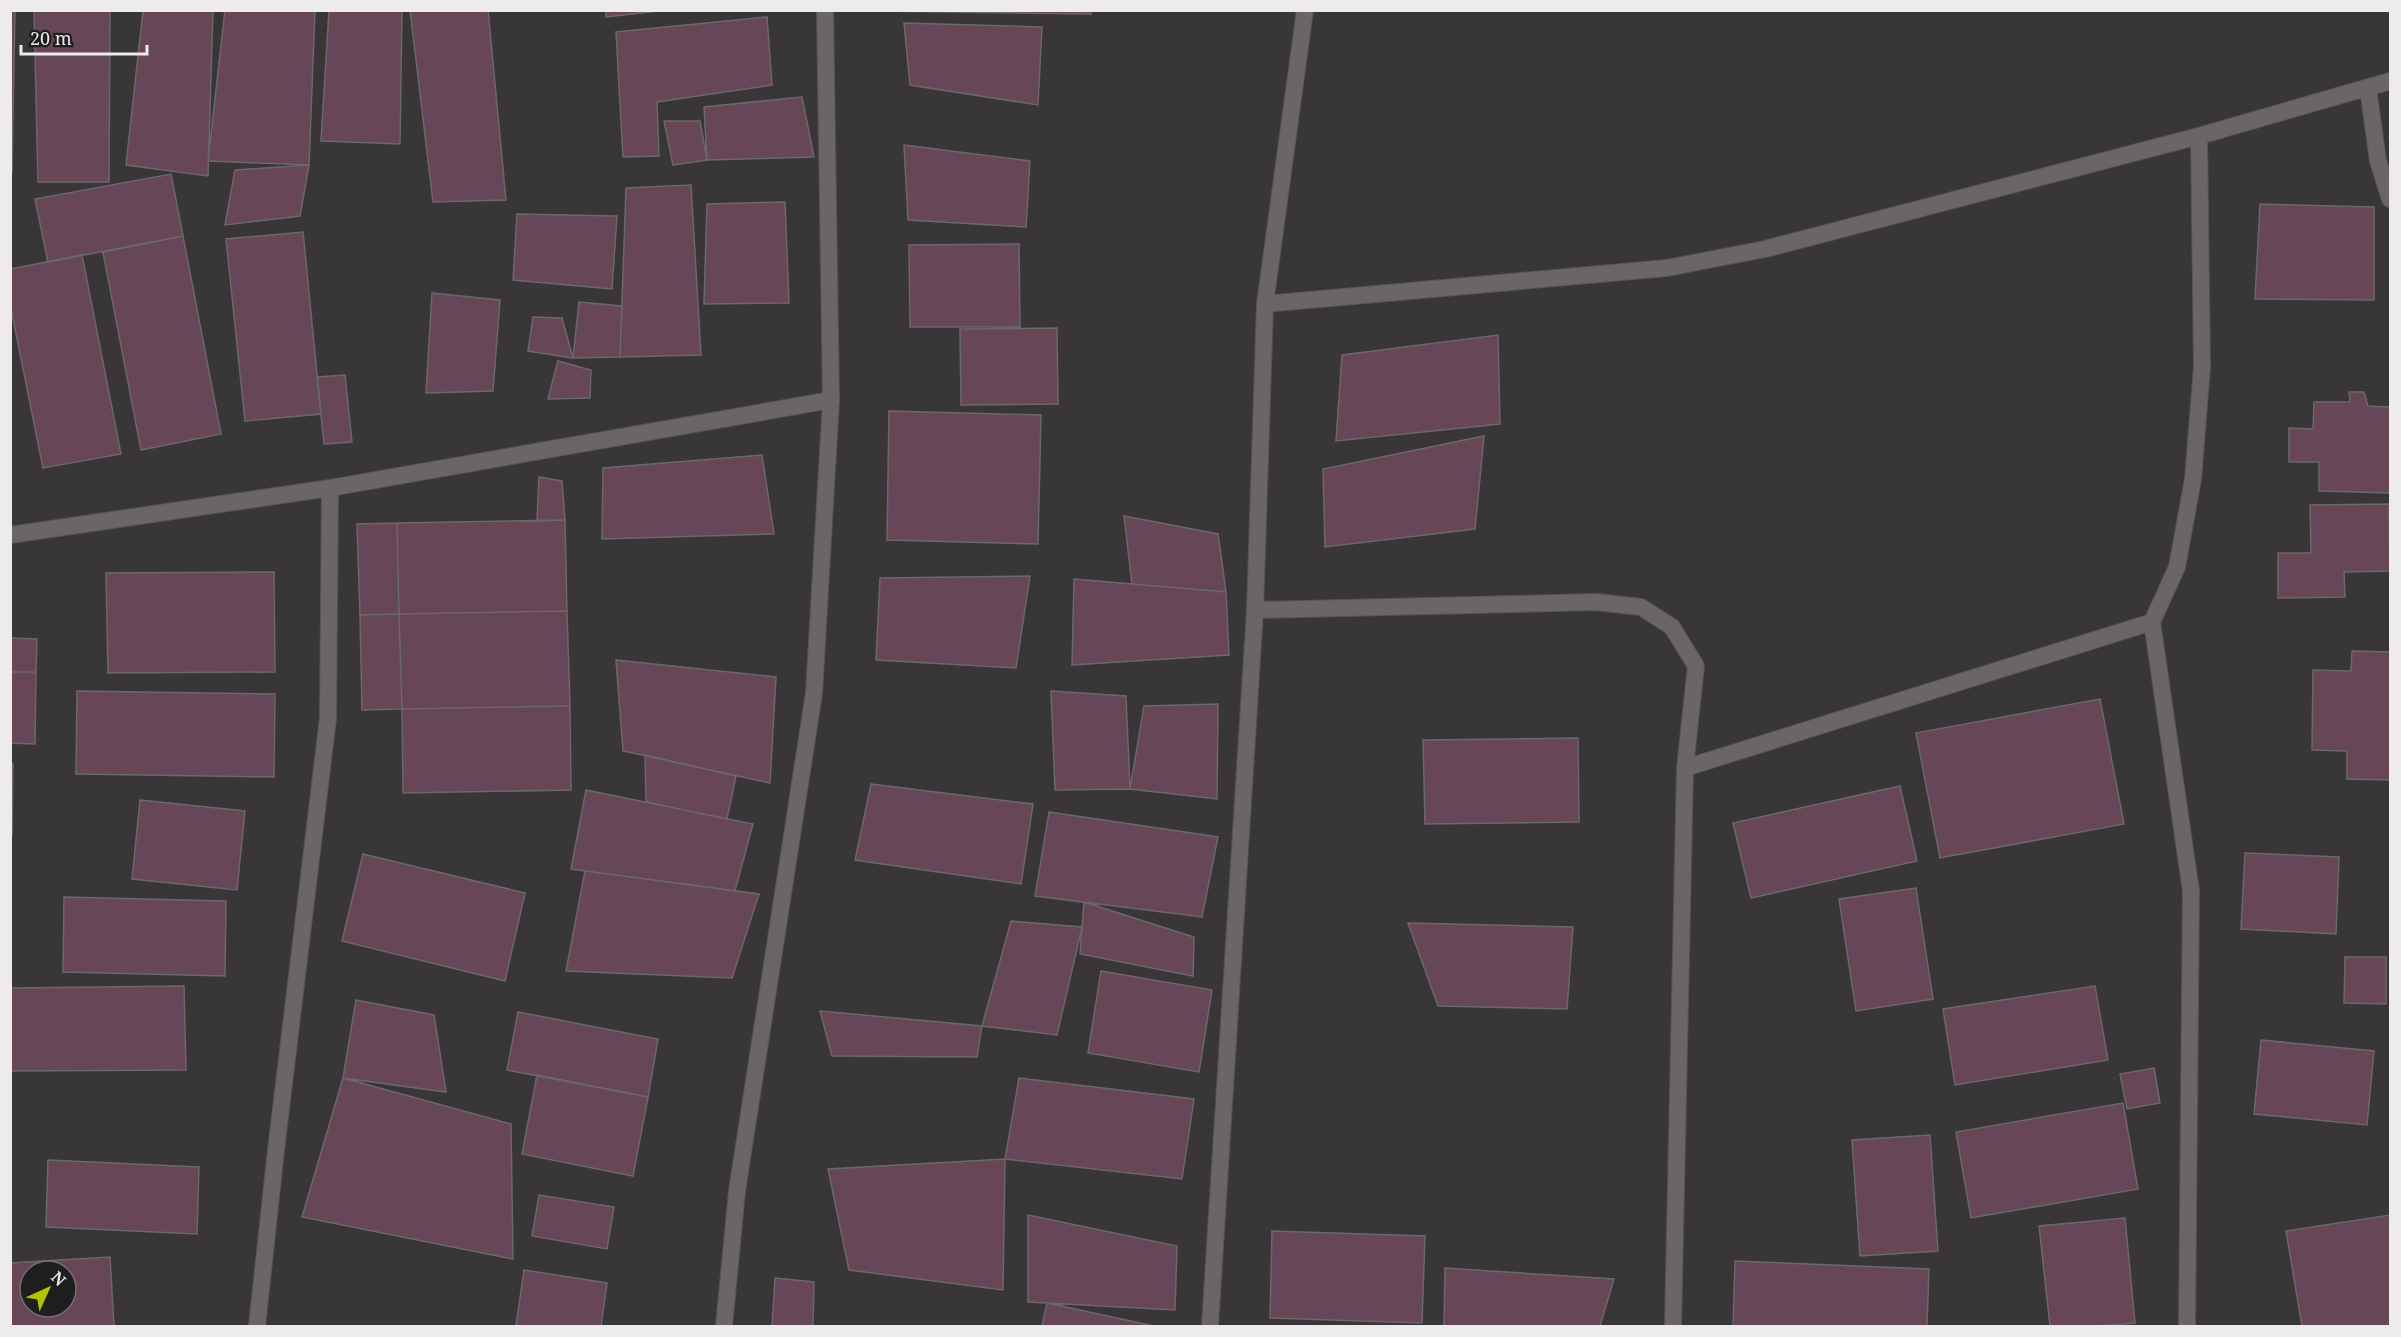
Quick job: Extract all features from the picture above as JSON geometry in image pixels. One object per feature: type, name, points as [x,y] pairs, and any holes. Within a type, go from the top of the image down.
[{"type":"street","points":[[724,1326],[737,1191],[814,693],[831,400],[825,10]]},
{"type":"street","points":[[1210,1326],[1255,610],[1265,304],[1305,10]]},
{"type":"street","points":[[1265,304],[1666,268],[1776,246],[2199,136],[2391,81]]},
{"type":"street","points":[[2368,88],[2378,161],[2391,199]]},
{"type":"street","points":[[2187,1326],[2191,891],[2152,622],[2177,567],[2193,479],[2202,367],[2199,136]]},
{"type":"street","points":[[10,535],[330,488],[831,400]]},
{"type":"street","points":[[257,1326],[328,718],[330,488]]},
{"type":"street","points":[[1255,610],[1596,602],[1641,607],[1672,627],[1696,666],[1685,768],[1673,1326]]},
{"type":"street","points":[[1685,768],[2152,622]]},
{"type":"building","points":[[10,10],[15,10],[12,172],[10,171]]},
{"type":"building","points":[[34,10],[110,10],[109,182],[38,182]]},
{"type":"building","points":[[213,10],[208,176],[126,165],[143,11]]},
{"type":"building","points":[[225,10],[315,10],[309,165],[208,161]]},
{"type":"building","points":[[329,10],[402,10],[400,144],[321,141]]},
{"type":"building","points":[[410,10],[488,10],[506,200],[433,202]]},
{"type":"building","points":[[606,10],[667,10],[606,17]]},
{"type":"building","points":[[1091,10],[1091,14],[882,11]]},
{"type":"building","points":[[767,17],[772,85],[657,102],[659,156],[623,157],[616,32]]},
{"type":"building","points":[[904,23],[1042,27],[1038,105],[910,85]]},
{"type":"building","points":[[802,97],[814,157],[707,160],[704,107]]},
{"type":"building","points":[[664,121],[700,121],[707,160],[673,165]]},
{"type":"building","points":[[904,145],[1030,161],[1026,227],[908,220]]},
{"type":"building","points":[[309,165],[300,216],[225,225],[235,170]]},
{"type":"building","points":[[171,174],[183,236],[48,262],[35,199]]},
{"type":"building","points":[[691,185],[701,355],[620,357],[626,188]]},
{"type":"building","points":[[785,202],[789,303],[704,304],[707,204]]},
{"type":"building","points":[[2260,204],[2374,207],[2374,300],[2255,299]]},
{"type":"building","points":[[517,214],[617,216],[612,289],[513,280]]},
{"type":"building","points":[[303,232],[321,414],[245,421],[226,239]]},
{"type":"building","points":[[183,236],[221,434],[141,450],[103,252]]},
{"type":"building","points":[[1019,244],[1020,327],[910,327],[909,245]]},
{"type":"building","points":[[82,255],[121,454],[43,468],[10,304],[10,269]]},
{"type":"building","points":[[432,293],[500,300],[493,391],[426,393]]},
{"type":"building","points":[[579,302],[622,306],[620,357],[573,358]]},
{"type":"building","points":[[533,317],[562,318],[573,358],[528,351]]},
{"type":"building","points":[[1057,328],[1058,404],[961,405],[960,329]]},
{"type":"building","points":[[1498,335],[1500,424],[1336,441],[1342,355]]},
{"type":"building","points":[[558,361],[591,370],[590,398],[548,399]]},
{"type":"building","points":[[345,375],[352,442],[324,444],[317,377]]},
{"type":"building","points":[[2349,392],[2364,392],[2368,406],[2390,407],[2390,493],[2319,491],[2319,462],[2289,462],[2289,428],[2313,429],[2314,402],[2350,402]]},
{"type":"building","points":[[889,411],[1041,415],[1038,544],[887,540]]},
{"type":"building","points":[[1484,436],[1475,529],[1325,547],[1323,469]]},
{"type":"building","points":[[762,455],[774,534],[602,539],[603,468]]},
{"type":"building","points":[[539,477],[562,481],[565,520],[537,521]]},
{"type":"building","points":[[2389,504],[2390,571],[2344,572],[2345,597],[2278,598],[2278,553],[2311,553],[2310,505]]},
{"type":"building","points":[[1124,516],[1218,534],[1226,592],[1132,584]]},
{"type":"building","points":[[565,520],[567,611],[399,614],[397,523]]},
{"type":"building","points":[[397,523],[399,614],[360,615],[357,524]]},
{"type":"building","points":[[274,572],[275,672],[108,673],[106,573]]},
{"type":"building","points":[[1030,576],[1016,668],[876,660],[880,578]]},
{"type":"building","points":[[1074,579],[1226,592],[1229,655],[1072,665]]},
{"type":"building","points":[[567,611],[570,706],[402,709],[399,614]]},
{"type":"building","points":[[399,614],[402,709],[362,710],[360,615]]},
{"type":"building","points":[[10,638],[37,639],[36,672],[10,672]]},
{"type":"building","points":[[2352,651],[2390,652],[2390,780],[2347,779],[2347,751],[2312,750],[2313,670],[2351,671]]},
{"type":"building","points":[[616,660],[776,677],[770,783],[623,751]]},
{"type":"building","points":[[10,672],[36,672],[35,744],[10,743]]},
{"type":"building","points":[[77,691],[275,694],[274,777],[76,774]]},
{"type":"building","points":[[1051,691],[1126,696],[1130,789],[1055,790]]},
{"type":"building","points":[[2100,699],[2124,824],[1940,858],[1916,733]]},
{"type":"building","points":[[1218,704],[1217,799],[1130,789],[1144,706]]},
{"type":"building","points":[[570,706],[571,790],[403,793],[402,709]]},
{"type":"building","points":[[1578,738],[1579,822],[1425,824],[1423,740]]},
{"type":"building","points":[[645,755],[736,776],[727,819],[646,802]]},
{"type":"building","points":[[10,764],[13,764],[12,835],[10,835]]},
{"type":"building","points":[[871,784],[1033,804],[1021,884],[855,860]]},
{"type":"building","points":[[1900,786],[1917,861],[1751,898],[1733,823]]},
{"type":"building","points":[[586,790],[753,824],[735,891],[571,869]]},
{"type":"building","points":[[140,800],[245,811],[237,890],[132,879]]},
{"type":"building","points":[[1049,812],[1218,837],[1202,917],[1035,896]]},
{"type":"building","points":[[2245,853],[2339,857],[2336,934],[2241,929]]},
{"type":"building","points":[[363,854],[525,893],[505,981],[342,941]]},
{"type":"building","points":[[585,871],[759,894],[732,978],[566,971]]},
{"type":"building","points":[[1916,888],[1933,999],[1856,1011],[1839,899]]},
{"type":"building","points":[[64,897],[226,901],[225,976],[63,972]]},
{"type":"building","points":[[1084,902],[1194,937],[1193,976],[1080,954]]},
{"type":"building","points":[[1011,921],[1082,927],[1057,1035],[982,1026]]},
{"type":"building","points":[[1408,923],[1573,927],[1567,1009],[1438,1006]]},
{"type":"building","points":[[2345,957],[2386,957],[2386,1004],[2344,1003]]},
{"type":"building","points":[[1101,971],[1212,990],[1199,1072],[1088,1053]]},
{"type":"building","points":[[184,986],[186,1070],[10,1071],[10,988]]},
{"type":"building","points":[[2095,986],[2108,1060],[1955,1085],[1943,1009]]},
{"type":"building","points":[[356,1000],[434,1015],[446,1092],[343,1078]]},
{"type":"building","points":[[820,1011],[982,1026],[977,1057],[832,1056]]},
{"type":"building","points":[[518,1012],[658,1039],[648,1097],[507,1070]]},
{"type":"building","points":[[2261,1040],[2374,1051],[2367,1125],[2254,1114]]},
{"type":"building","points":[[2154,1068],[2160,1103],[2127,1109],[2120,1074]]},
{"type":"building","points":[[537,1075],[648,1097],[633,1176],[522,1154]]},
{"type":"building","points":[[343,1078],[511,1124],[513,1259],[302,1217]]},
{"type":"building","points":[[1019,1078],[1194,1099],[1182,1179],[1005,1159]]},
{"type":"building","points":[[2123,1103],[2138,1189],[1971,1218],[1956,1132]]},
{"type":"building","points":[[1930,1135],[1938,1251],[1860,1256],[1852,1140]]},
{"type":"building","points":[[1005,1159],[1003,1290],[849,1270],[828,1169]]},
{"type":"building","points":[[48,1160],[199,1167],[197,1234],[46,1227]]},
{"type":"building","points":[[539,1195],[614,1207],[607,1249],[532,1236]]},
{"type":"building","points":[[1028,1215],[1177,1246],[1175,1310],[1028,1302]]},
{"type":"building","points":[[2390,1215],[2390,1326],[2302,1326],[2286,1231]]},
{"type":"building","points":[[2125,1218],[2135,1323],[2050,1326],[2039,1226]]},
{"type":"building","points":[[1272,1231],[1425,1236],[1422,1323],[1270,1318]]},
{"type":"building","points":[[110,1257],[114,1326],[10,1326],[10,1263],[18,1263],[18,1319],[78,1319],[77,1259]]},
{"type":"building","points":[[1735,1261],[1929,1269],[1927,1326],[1733,1326]]},
{"type":"building","points":[[1445,1268],[1614,1279],[1600,1326],[1444,1326]]},
{"type":"building","points":[[524,1270],[607,1283],[601,1326],[516,1326]]},
{"type":"building","points":[[775,1278],[814,1282],[813,1326],[772,1326]]},
{"type":"building","points":[[1047,1303],[1154,1326],[1042,1326]]}]
